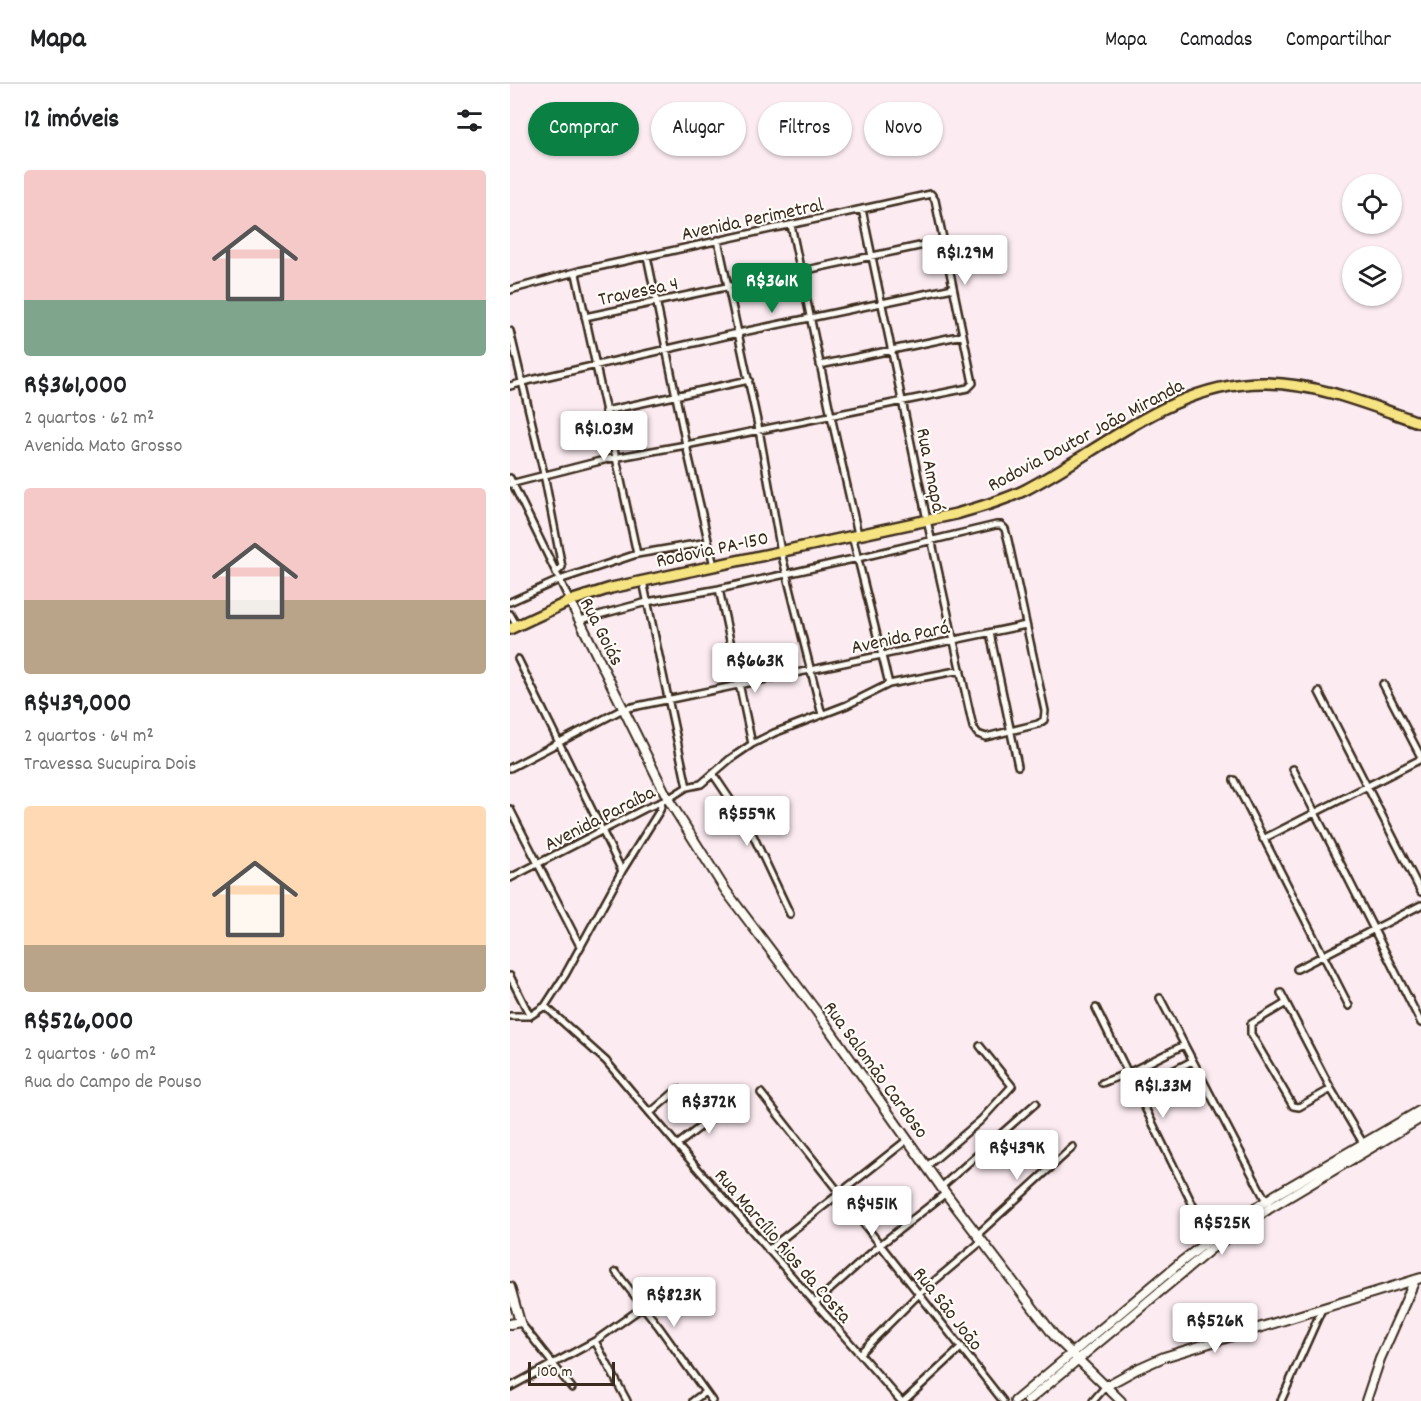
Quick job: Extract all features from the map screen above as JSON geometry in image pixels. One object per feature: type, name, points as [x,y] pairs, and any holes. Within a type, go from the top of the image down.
[{"type":"highway","name":"Rodovia Doutor João Miranda","points":[[927,520],[968,511],[1009,498],[1160,410],[1194,395],[1241,384],[1268,383],[1297,386],[1359,402],[1421,423]]},
{"type":"highway","name":"Rodovia PA-150","points":[[514,628],[570,601],[610,588],[927,520]]},
{"type":"street","name":"Avenida Perimetral","points":[[510,290],[579,271],[931,194],[935,200],[943,241]]},
{"type":"street","name":"Rua Amapá","points":[[862,209],[931,540],[973,727],[978,734],[986,737],[1011,731]]},
{"type":"street","points":[[791,225],[858,558],[889,684]]},
{"type":"street","points":[[718,240],[749,380],[782,552],[822,715]]},
{"type":"street","name":"Travessa 4","points":[[585,316],[943,241]]},
{"type":"street","points":[[511,482],[615,458],[971,386],[973,379],[943,241]]},
{"type":"street","points":[[647,256],[665,350],[714,566]]},
{"type":"street","points":[[579,271],[576,274],[637,554]]},
{"type":"street","points":[[510,387],[522,382],[738,333],[953,288]]},
{"type":"street","points":[[510,331],[544,474],[562,567],[556,573]]},
{"type":"street","points":[[820,365],[963,335]]},
{"type":"street","points":[[605,411],[749,380]]},
{"type":"street","name":"Rua Goiás","points":[[511,482],[623,709],[665,801]]},
{"type":"street","points":[[580,620],[646,602],[719,589],[1001,525],[1005,529],[1008,540],[1045,711],[1042,722],[1011,731]]},
{"type":"street","points":[[510,602],[559,580],[637,554],[708,542]]},
{"type":"street","points":[[643,581],[687,787]]},
{"type":"street","points":[[719,589],[752,744]]},
{"type":"street","points":[[510,614],[514,628]]},
{"type":"street","name":"Avenida Pará","points":[[510,768],[623,709],[1026,625]]},
{"type":"street","points":[[990,633],[1018,766]]},
{"type":"street","points":[[518,659],[622,871]]},
{"type":"street","name":"Avenida Paraíba","points":[[510,878],[644,809],[665,801],[687,787],[697,786],[752,744],[774,733],[847,705],[889,684],[961,670]]},
{"type":"street","points":[[1263,838],[1421,758],[1383,684]]},
{"type":"street","points":[[1319,692],[1421,892]]},
{"type":"street","points":[[1293,769],[1421,1023]]},
{"type":"street","points":[[713,774],[750,829],[790,914]]},
{"type":"street","points":[[1234,780],[1349,1006]]},
{"type":"street","points":[[510,1016],[530,1016],[545,1006],[665,801]]},
{"type":"street","name":"Rua Salomão Cardoso","points":[[665,801],[731,898],[817,1012],[907,1140],[980,1238],[1056,1338],[1121,1401]]},
{"type":"street","points":[[510,809],[580,946]]},
{"type":"street","points":[[1297,969],[1421,905]]},
{"type":"street","points":[[510,976],[530,1016]]},
{"type":"street","points":[[1281,993],[1363,1143]]},
{"type":"street","points":[[1160,998],[1266,1201]]},
{"type":"street","points":[[1286,1003],[1251,1024],[1251,1034],[1293,1106],[1299,1107],[1332,1089]]},
{"type":"street","name":"Rua Marcílio Rios da Costa","points":[[545,1006],[606,1061],[676,1145],[903,1401]]},
{"type":"street","points":[[1096,1008],[1209,1240]]},
{"type":"street","points":[[1102,1083],[1128,1073],[1184,1045]]},
{"type":"street","points":[[927,1166],[981,1120],[1012,1086],[980,1046]]},
{"type":"street","points":[[1136,1090],[1192,1061]]},
{"type":"street","points":[[650,1113],[678,1089]]},
{"type":"street","name":"Rua São João","points":[[761,1093],[1003,1401]]},
{"type":"street","points":[[815,1303],[944,1190],[1036,1102]]},
{"type":"street","points":[[676,1145],[727,1106]]},
{"type":"street","points":[[1028,1401],[1074,1357],[1209,1240],[1266,1201],[1421,1110]]},
{"type":"street","points":[[1015,1401],[1211,1248],[1270,1208],[1421,1118]]},
{"type":"street","points":[[768,1250],[907,1140]]},
{"type":"street","points":[[860,1353],[1073,1147]]},
{"type":"street","points":[[616,1272],[712,1401]]},
{"type":"street","points":[[1093,1401],[1106,1386],[1137,1369],[1164,1358],[1418,1279]]},
{"type":"street","points":[[1366,1401],[1380,1359],[1418,1279]]},
{"type":"street","points":[[510,1287],[520,1322],[572,1388]]},
{"type":"street","points":[[510,1387],[595,1341],[643,1307]]},
{"type":"street","points":[[1281,1401],[1322,1309]]},
{"type":"street","points":[[510,1324],[520,1322]]},
{"type":"street","points":[[595,1341],[627,1401]]},
{"type":"street","points":[[903,1401],[962,1347]]},
{"type":"street","points":[[693,1401],[705,1392]]}]
